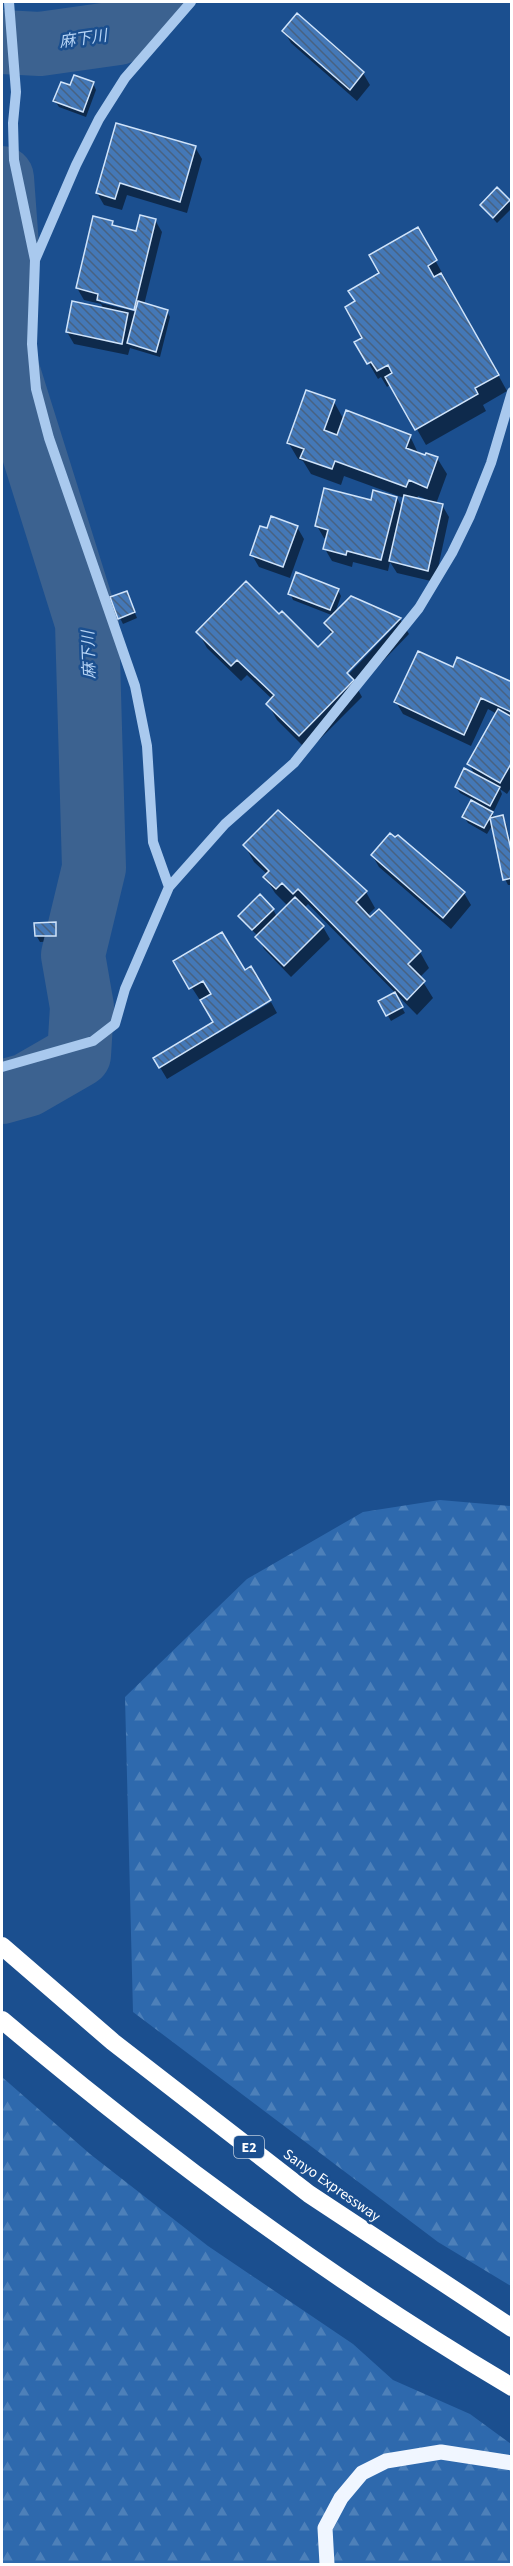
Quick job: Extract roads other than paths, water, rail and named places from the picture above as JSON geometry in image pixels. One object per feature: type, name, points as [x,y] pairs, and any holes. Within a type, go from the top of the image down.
[{"type":"highway","name":"Sanyo Expressway","points":[[2,1946],[113,2042],[309,2194],[512,2328]]},
{"type":"highway","points":[[2,2020],[75,2082],[274,2234],[512,2387]]},
{"type":"main road","points":[[327,2565],[325,2528],[341,2498],[363,2473],[386,2461],[441,2452],[512,2463]]},
{"type":"street","points":[[9,2],[16,92],[13,123],[14,160],[35,260],[32,344],[36,389],[52,449],[135,686],[147,746],[153,842],[169,887]]},
{"type":"street","points":[[35,260],[76,165],[99,119],[125,78],[191,2]]},
{"type":"street","points":[[2,1066],[93,1041],[115,1024],[125,989],[169,887],[225,824],[294,763],[418,608],[452,553],[470,516],[491,463],[512,392]]},
{"type":"waterway","name":"麻下川","points":[[2,42],[40,44],[118,33],[152,2]]},
{"type":"waterway","name":"麻下川","points":[[2,178],[7,246],[3,355],[87,623],[94,868],[73,955],[82,1007],[79,1055],[27,1085],[2,1092]]}]
